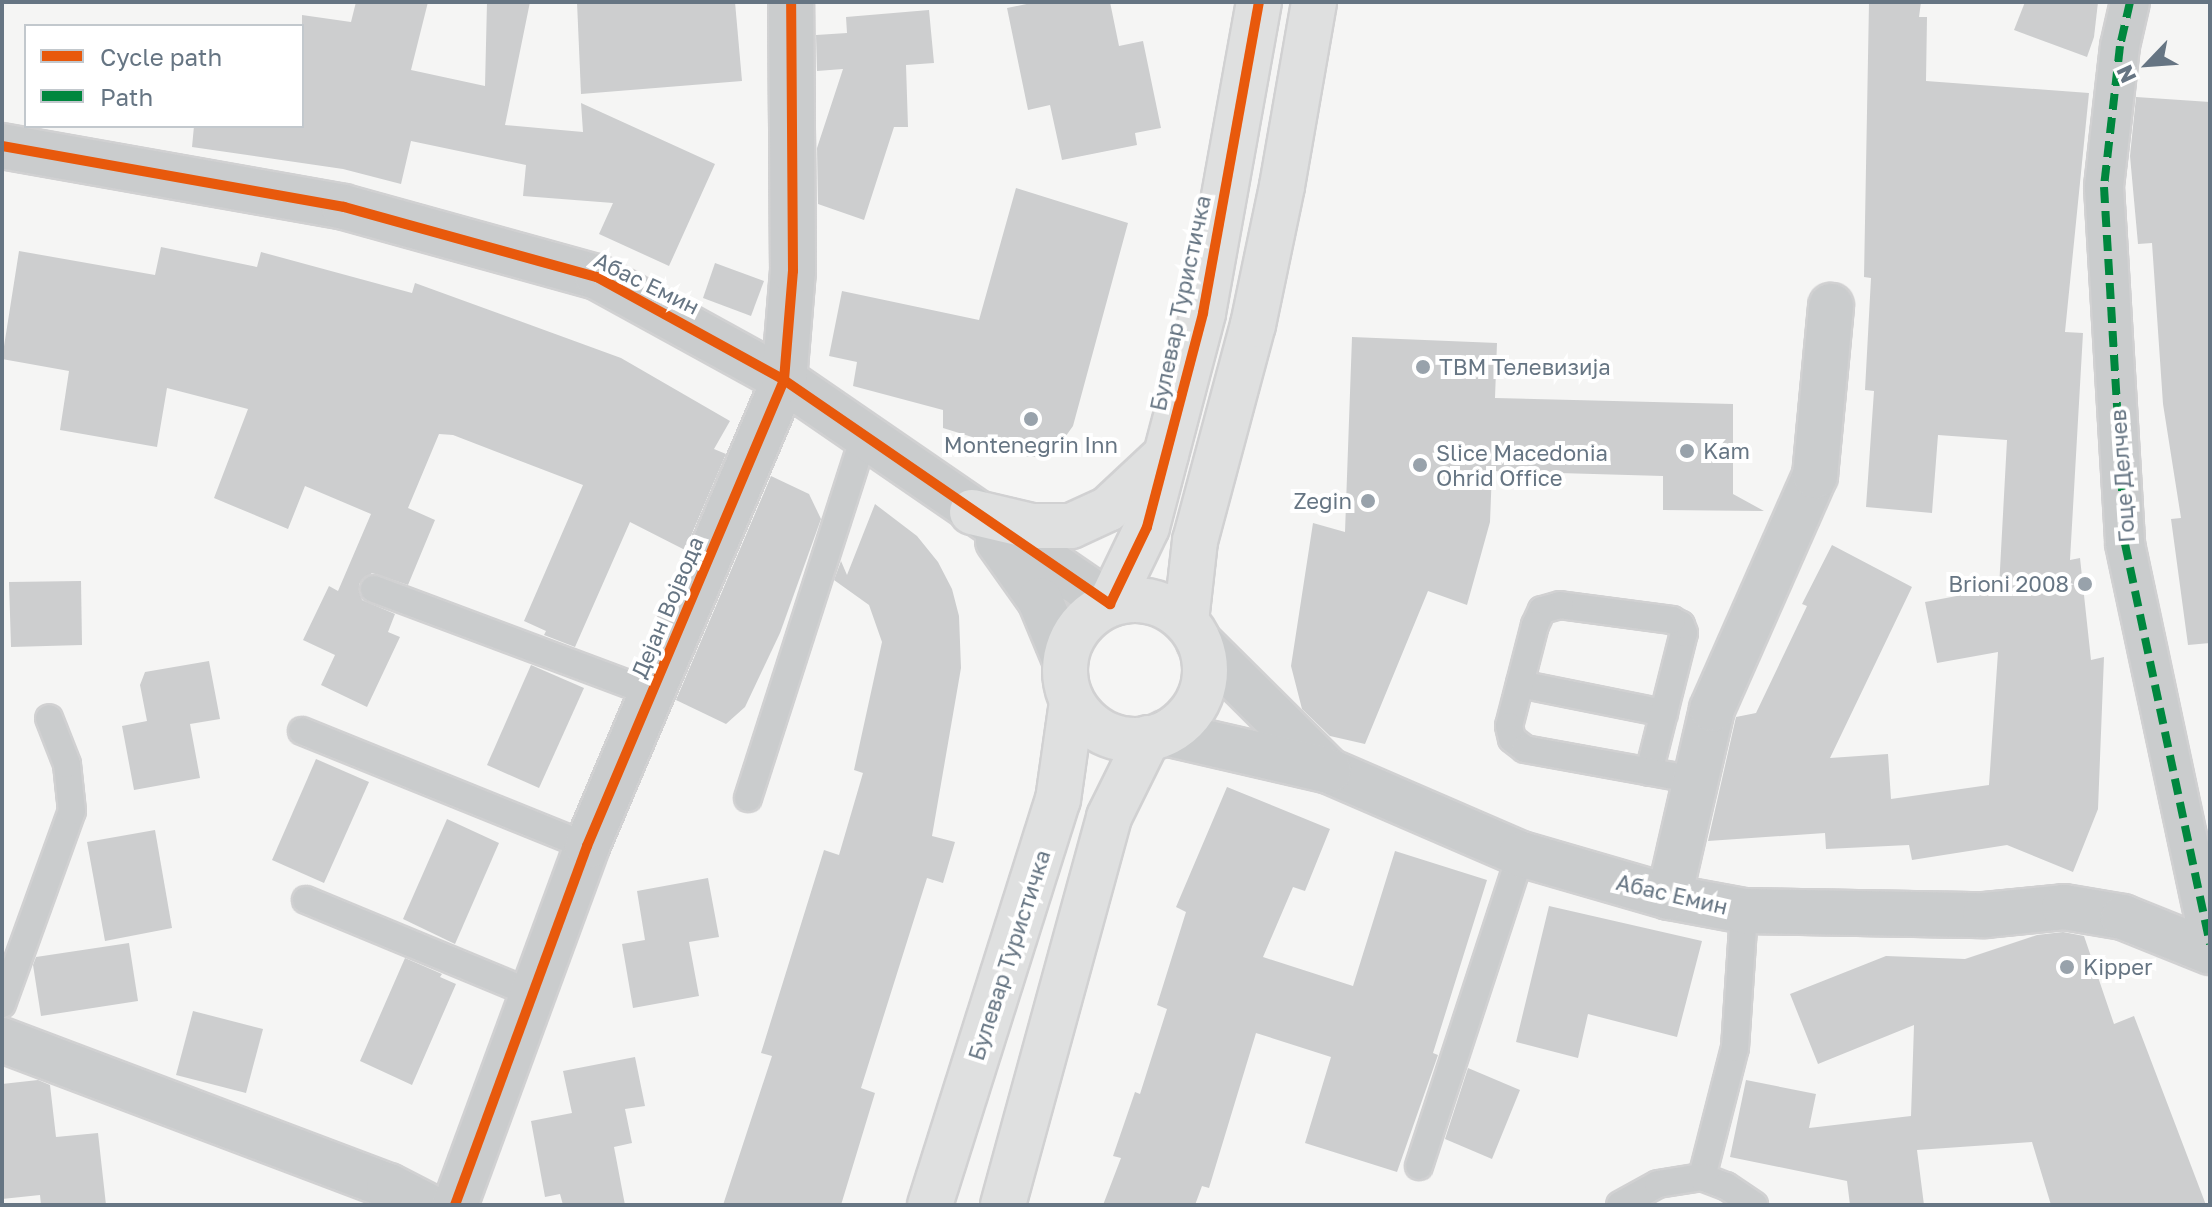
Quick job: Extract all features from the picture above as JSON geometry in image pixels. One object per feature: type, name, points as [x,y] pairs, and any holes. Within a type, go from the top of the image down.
[{"type":"main road","name":"Булевар Туристичка","points":[[1110,604],[1147,527],[1203,313],[1259,2]]},
{"type":"main road","points":[[1003,1205],[1109,817],[1156,736],[1192,711],[1202,689],[1204,666],[1193,632],[1195,541],[1253,325],[1282,186],[1314,2]]},
{"type":"main road","points":[[972,512],[1031,526],[1071,526],[1108,509],[1166,455]]},
{"type":"main road","points":[[1156,736],[1112,736],[1081,716],[1072,702],[1065,679],[1065,660],[1081,624],[1110,604],[1130,599],[1150,601],[1170,609],[1193,632]]},
{"type":"main road","name":"Булевар Туристичка","points":[[930,1205],[1058,800],[1072,702]]},
{"type":"street","name":"Дејан Војвода","points":[[455,1205],[587,846],[784,380],[793,271],[791,2]]},
{"type":"street","name":"Гоце Делчев","points":[[2130,2],[2120,46],[2104,187],[2125,544],[2210,944]]},
{"type":"street","name":"Абас Емин","points":[[2,146],[344,207],[597,277],[784,380],[1110,604]]},
{"type":"street","points":[[1669,897],[1712,709],[1815,476],[1831,306]]},
{"type":"street","points":[[972,512],[1014,558],[1040,600],[1065,660]]},
{"type":"street","name":"Абас Емин","points":[[1193,632],[1329,771],[1521,854],[1669,897],[1744,911],[1985,915],[2064,907],[2123,917],[2210,952]]},
{"type":"street","points":[[1156,736],[1329,771]]},
{"type":"street","points":[[2,1040],[389,1186],[426,1205]]},
{"type":"lane","points":[[748,798],[864,436]]},
{"type":"lane","points":[[374,589],[652,693]]},
{"type":"lane","points":[[1649,772],[1684,633],[1681,625],[1672,620],[1560,605],[1542,610],[1509,726],[1512,739],[1525,749],[1649,772],[1696,780]]},
{"type":"lane","points":[[1520,684],[1664,713]]},
{"type":"lane","points":[[2,1004],[72,811],[67,764],[49,718]]},
{"type":"lane","points":[[302,731],[587,846]]},
{"type":"lane","points":[[1419,1166],[1521,854]]},
{"type":"lane","points":[[306,900],[531,993]]},
{"type":"lane","points":[[1702,1177],[1735,1048],[1744,911]]},
{"type":"lane","points":[[1620,1205],[1658,1184],[1702,1177],[1726,1186],[1754,1205]]},
{"type":"building","points":[[356,2],[428,2],[411,70],[485,86],[487,2],[530,2],[505,125],[583,132],[581,103],[715,164],[669,266],[599,234],[613,203],[523,196],[526,165],[411,141],[401,184],[343,169],[192,147],[194,128],[304,128],[302,15],[351,22]]},
{"type":"building","points":[[577,2],[735,2],[742,81],[581,94]]},
{"type":"building","points":[[1036,2],[1110,2],[1119,46],[1143,41],[1161,128],[1135,133],[1137,145],[1062,160],[1050,105],[1028,110],[1007,8]]},
{"type":"building","points":[[1869,2],[1921,2],[1919,17],[1927,17],[1926,81],[2089,93],[2065,332],[2083,333],[2070,560],[2080,558],[2091,660],[2104,657],[2098,809],[2073,872],[2007,845],[1912,860],[1909,845],[1826,849],[1825,833],[1708,841],[1736,717],[1756,713],[1807,606],[1802,604],[1832,545],[1912,587],[1830,758],[1888,754],[1891,799],[1989,785],[1998,652],[1937,663],[1925,602],[1999,588],[2007,440],[1938,435],[1932,513],[1866,507],[1874,391],[1865,390],[1871,278],[1864,277]]},
{"type":"building","points":[[2025,2],[2098,2],[2094,37],[2087,57],[2014,30]]},
{"type":"building","points":[[929,10],[934,63],[906,65],[908,127],[894,127],[864,220],[818,204],[817,148],[843,69],[817,71],[816,35],[847,33],[846,17]]},
{"type":"building","points":[[2136,97],[2210,102],[2210,643],[2188,645],[2171,519],[2181,518],[2163,404],[2152,243],[2138,244],[2130,156]]},
{"type":"building","points":[[1016,188],[1128,223],[1073,426],[1058,447],[1034,457],[1009,456],[998,445],[943,428],[943,410],[853,386],[857,362],[829,356],[842,291],[979,320]]},
{"type":"building","points":[[161,247],[257,267],[261,252],[412,293],[415,283],[621,358],[730,421],[714,449],[726,454],[685,550],[630,522],[575,647],[544,635],[546,631],[524,621],[583,485],[453,435],[439,434],[408,508],[435,520],[408,585],[372,573],[359,584],[362,600],[395,614],[388,632],[400,637],[367,707],[321,685],[335,655],[303,640],[329,586],[338,591],[371,514],[305,486],[288,529],[214,498],[248,409],[167,388],[157,447],[60,430],[69,371],[2,359],[19,251],[155,275]]},
{"type":"building","points":[[715,263],[764,281],[751,316],[703,298]]},
{"type":"building","points":[[1352,337],[1497,343],[1495,398],[1733,404],[1733,494],[1764,511],[1663,510],[1663,476],[1492,471],[1490,522],[1467,605],[1428,591],[1365,744],[1330,736],[1302,709],[1291,666],[1313,523],[1345,532]]},
{"type":"building","points":[[771,476],[809,494],[821,519],[780,633],[745,707],[726,724],[676,700]]},
{"type":"building","points":[[875,504],[917,536],[938,562],[952,589],[959,616],[961,668],[932,836],[955,842],[943,883],[927,878],[861,1088],[875,1093],[841,1205],[723,1205],[772,1056],[761,1053],[824,850],[839,855],[863,773],[854,770],[882,642],[869,605],[834,580],[841,561],[847,575]]},
{"type":"building","points":[[81,581],[82,645],[11,647],[9,582]]},
{"type":"building","points":[[209,661],[220,719],[190,724],[200,778],[134,790],[122,726],[147,721],[140,685],[145,672]]},
{"type":"building","points":[[531,665],[584,688],[539,788],[487,765]]},
{"type":"building","points":[[316,759],[369,782],[324,883],[272,860]]},
{"type":"building","points":[[1227,787],[1330,829],[1305,891],[1293,887],[1263,957],[1353,986],[1395,851],[1487,880],[1433,1053],[1438,1055],[1397,1172],[1305,1143],[1331,1057],[1256,1033],[1209,1188],[1202,1186],[1195,1205],[1103,1205],[1121,1158],[1113,1156],[1135,1092],[1140,1094],[1167,1009],[1157,1005],[1186,912],[1176,907]]},
{"type":"building","points":[[447,819],[499,843],[455,944],[403,919]]},
{"type":"building","points":[[155,830],[172,928],[105,941],[87,842]]},
{"type":"building","points":[[708,878],[719,937],[689,942],[699,996],[633,1008],[622,944],[645,940],[637,891]]},
{"type":"building","points":[[1549,906],[1702,941],[1677,1037],[1588,1014],[1578,1058],[1516,1042]]},
{"type":"building","points":[[2063,932],[2084,936],[2114,1024],[2134,1016],[2206,1205],[2051,1205],[2032,1142],[1917,1150],[1924,1205],[1850,1205],[1847,1181],[1730,1157],[1746,1080],[1816,1094],[1809,1128],[1911,1116],[1914,1025],[1818,1064],[1790,994],[1886,956],[1965,959],[2037,935]]},
{"type":"building","points":[[129,943],[138,1001],[41,1016],[33,965],[36,957]]},
{"type":"building","points":[[405,958],[442,974],[440,977],[456,984],[412,1085],[360,1061]]},
{"type":"building","points":[[193,1011],[263,1029],[246,1093],[176,1075]]},
{"type":"building","points":[[635,1057],[645,1106],[625,1109],[632,1143],[614,1147],[625,1205],[563,1205],[560,1194],[545,1197],[531,1121],[572,1113],[563,1071]]},
{"type":"building","points":[[1468,1068],[1520,1090],[1492,1159],[1445,1139]]},
{"type":"building","points":[[38,1080],[50,1085],[56,1137],[98,1133],[106,1205],[41,1205],[40,1195],[2,1199],[2,1084]]},
{"type":"marked path","points":[[2130,2],[2120,46],[2104,187],[2125,544],[2210,944]]},
{"type":"cycle path","points":[[455,1205],[587,846],[784,380],[793,271],[791,2]]},
{"type":"cycle path","points":[[2,146],[344,207],[597,277],[784,380],[1110,604],[1147,527],[1203,313],[1259,2]]},
{"type":"place","name":"ТВМ Телевизија","points":[[1423,367]]},
{"type":"place","name":"Montenegrin Inn","points":[[1031,419]]},
{"type":"place","name":"Kam","points":[[1687,451]]},
{"type":"place","name":"Slice Macedonia Ohrid Office","points":[[1420,465]]},
{"type":"place","name":"Zegin","points":[[1368,501]]},
{"type":"place","name":"Brioni 2008","points":[[2085,584]]},
{"type":"place","name":"Kipper","points":[[2067,967]]}]
